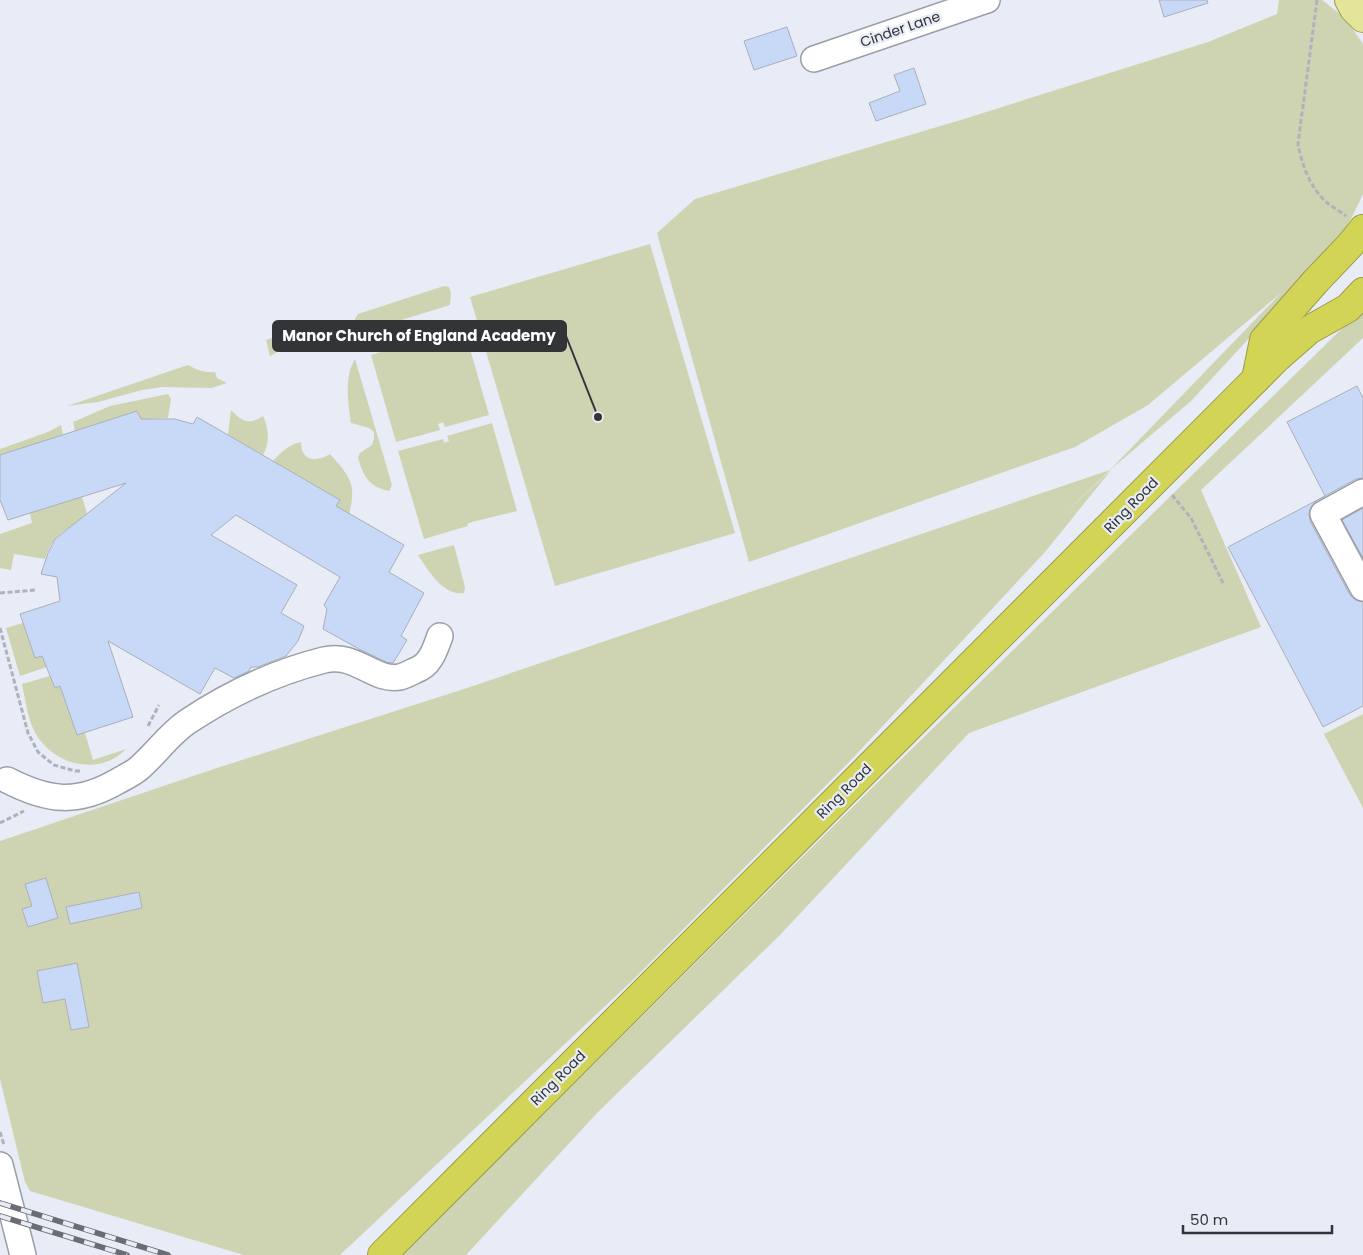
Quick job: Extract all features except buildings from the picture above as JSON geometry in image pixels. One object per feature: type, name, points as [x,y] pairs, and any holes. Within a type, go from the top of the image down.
[{"type":"highway","points":[[1256,379],[1264,340],[1352,243],[1357,224]]},
{"type":"highway","name":"Ring Road","points":[[1309,330],[1331,291],[1363,257]]},
{"type":"highway","name":"Ring Road","points":[[382,1255],[1256,379],[1309,330],[1348,308],[1363,292]]},
{"type":"main road","points":[[1348,0],[1363,18]]},
{"type":"street","name":"Cinder Lane","points":[[814,59],[987,0]]},
{"type":"street","points":[[1363,492],[1322,514],[1363,588]]},
{"type":"street","points":[[7,780],[40,794],[60,797],[84,796],[110,786],[136,771],[185,724],[258,682],[308,664],[332,658],[352,661],[381,676],[399,677],[416,670],[429,661],[440,636]]},
{"type":"street","points":[[0,1165],[23,1255]]},
{"type":"path","points":[[1317,0],[1298,144],[1301,161],[1311,183],[1326,202],[1357,224]]},
{"type":"path","points":[[1158,477],[1191,518],[1223,583]]},
{"type":"path","points":[[0,593],[36,590]]},
{"type":"path","points":[[0,628],[28,733],[38,752],[54,764],[75,771],[89,771]]},
{"type":"path","points":[[147,728],[158,705]]},
{"type":"green space","points":[[1279,0],[1322,0],[1345,18],[1363,44],[1363,194],[1351,219],[1327,254],[1191,401],[1110,470],[1281,293],[1148,405],[1075,447],[749,562],[657,233],[695,199],[964,119],[1208,42],[1277,14]]},
{"type":"green space","points":[[650,244],[735,533],[555,586],[470,297]]},
{"type":"green space","points":[[444,286],[449,287],[451,293],[450,305],[356,334],[341,341],[299,344],[287,347],[270,356],[266,340],[299,329],[318,337],[338,334],[351,327],[358,314]]},
{"type":"green space","points":[[1363,308],[1363,338],[1201,490],[1261,627],[969,733],[780,935],[598,1112],[466,1255],[401,1255],[874,786]]},
{"type":"green space","points":[[464,328],[489,415],[445,427],[443,422],[438,424],[440,430],[396,442],[371,355]]},
{"type":"green space","points":[[355,359],[392,485],[389,491],[371,483],[364,475],[358,457],[360,453],[372,445],[374,432],[369,428],[351,423],[348,382]]},
{"type":"green space","points":[[188,365],[201,371],[215,372],[217,378],[227,383],[211,388],[162,387],[142,390],[98,402],[67,406]]},
{"type":"green space","points":[[168,394],[171,399],[168,418],[141,419],[137,411],[75,431],[73,422],[110,406]]},
{"type":"green space","points":[[231,410],[242,420],[246,421],[254,421],[263,416],[268,436],[263,455],[228,435]]},
{"type":"green space","points":[[492,423],[517,511],[472,522],[467,524],[468,526],[424,539],[398,451],[443,439],[444,443],[449,441],[447,436]]},
{"type":"green space","points":[[61,425],[63,435],[0,455],[0,449],[48,432]]},
{"type":"green space","points":[[301,442],[306,457],[320,459],[330,454],[344,471],[351,484],[352,491],[348,520],[333,512],[340,500],[273,461],[286,449]]},
{"type":"green space","points":[[1112,469],[1045,552],[851,760],[634,979],[340,1255],[244,1255],[30,1191],[25,1182],[0,1079],[0,841],[217,768],[464,689],[1110,470],[1058,520]],"holes":[[[45,878],[58,918],[28,927],[22,910],[32,906],[25,884]],[[138,892],[142,908],[70,924],[67,907]],[[77,964],[89,1027],[71,1030],[65,999],[43,1003],[37,971]]]},
{"type":"green space","points":[[82,497],[89,520],[61,533],[52,543],[45,559],[14,554],[11,570],[0,568],[0,534],[32,523],[30,513]]},
{"type":"green space","points":[[454,545],[465,587],[464,593],[456,593],[443,586],[431,574],[418,555]]},
{"type":"green space","points":[[23,623],[35,658],[43,656],[47,667],[20,676],[6,628]]},
{"type":"green space","points":[[50,676],[55,687],[60,686],[77,735],[85,733],[93,760],[126,749],[116,757],[93,765],[69,761],[48,749],[32,727],[22,684]]},
{"type":"green space","points":[[1363,714],[1363,808],[1324,734]]},
{"type":"railway","points":[[0,1203],[168,1255]]},
{"type":"railway","points":[[0,1216],[127,1255]]},
{"type":"place","name":"Manor Church of England Academy","points":[[598,417]]}]
